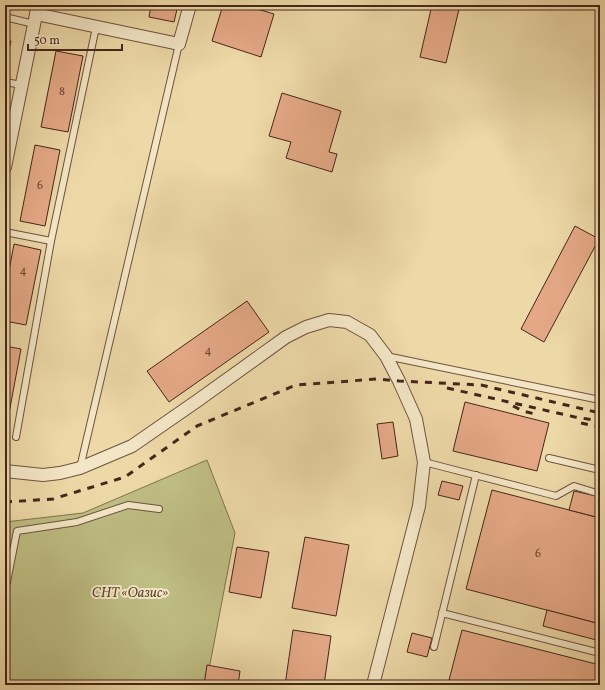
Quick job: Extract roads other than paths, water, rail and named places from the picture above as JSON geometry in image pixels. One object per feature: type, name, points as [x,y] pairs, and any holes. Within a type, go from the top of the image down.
[{"type":"street","points":[[5,167],[36,14],[179,44],[190,5]]},
{"type":"street","points":[[5,471],[43,475],[60,473],[80,468],[132,446],[286,337],[306,327],[329,320],[347,322],[370,335],[386,356],[416,419],[424,462],[419,506],[373,685]]},
{"type":"lane","points":[[5,17],[36,14]]},
{"type":"lane","points":[[16,437],[51,241],[96,27]]},
{"type":"lane","points":[[80,468],[179,44]]},
{"type":"lane","points":[[5,82],[22,85]]},
{"type":"lane","points":[[5,232],[51,241]]},
{"type":"lane","points":[[386,356],[600,400]]},
{"type":"lane","points":[[549,458],[600,470]]},
{"type":"lane","points":[[424,462],[556,496],[574,486],[600,494]]},
{"type":"lane","points":[[434,647],[476,475]]},
{"type":"lane","points":[[5,588],[17,531],[77,522],[128,505],[159,509]]},
{"type":"lane","points":[[442,613],[600,653]]},
{"type":"railway","points":[[5,502],[53,499],[125,477],[197,426],[296,385],[377,379],[481,385],[600,413]]},
{"type":"railway","points":[[447,388],[575,417],[600,421]]},
{"type":"railway","points":[[513,406],[523,411],[539,415]]},
{"type":"railway","points":[[581,423],[600,427]]},
{"type":"park label","name":"СНТ «Оазис»","points":[[130,593]]}]
